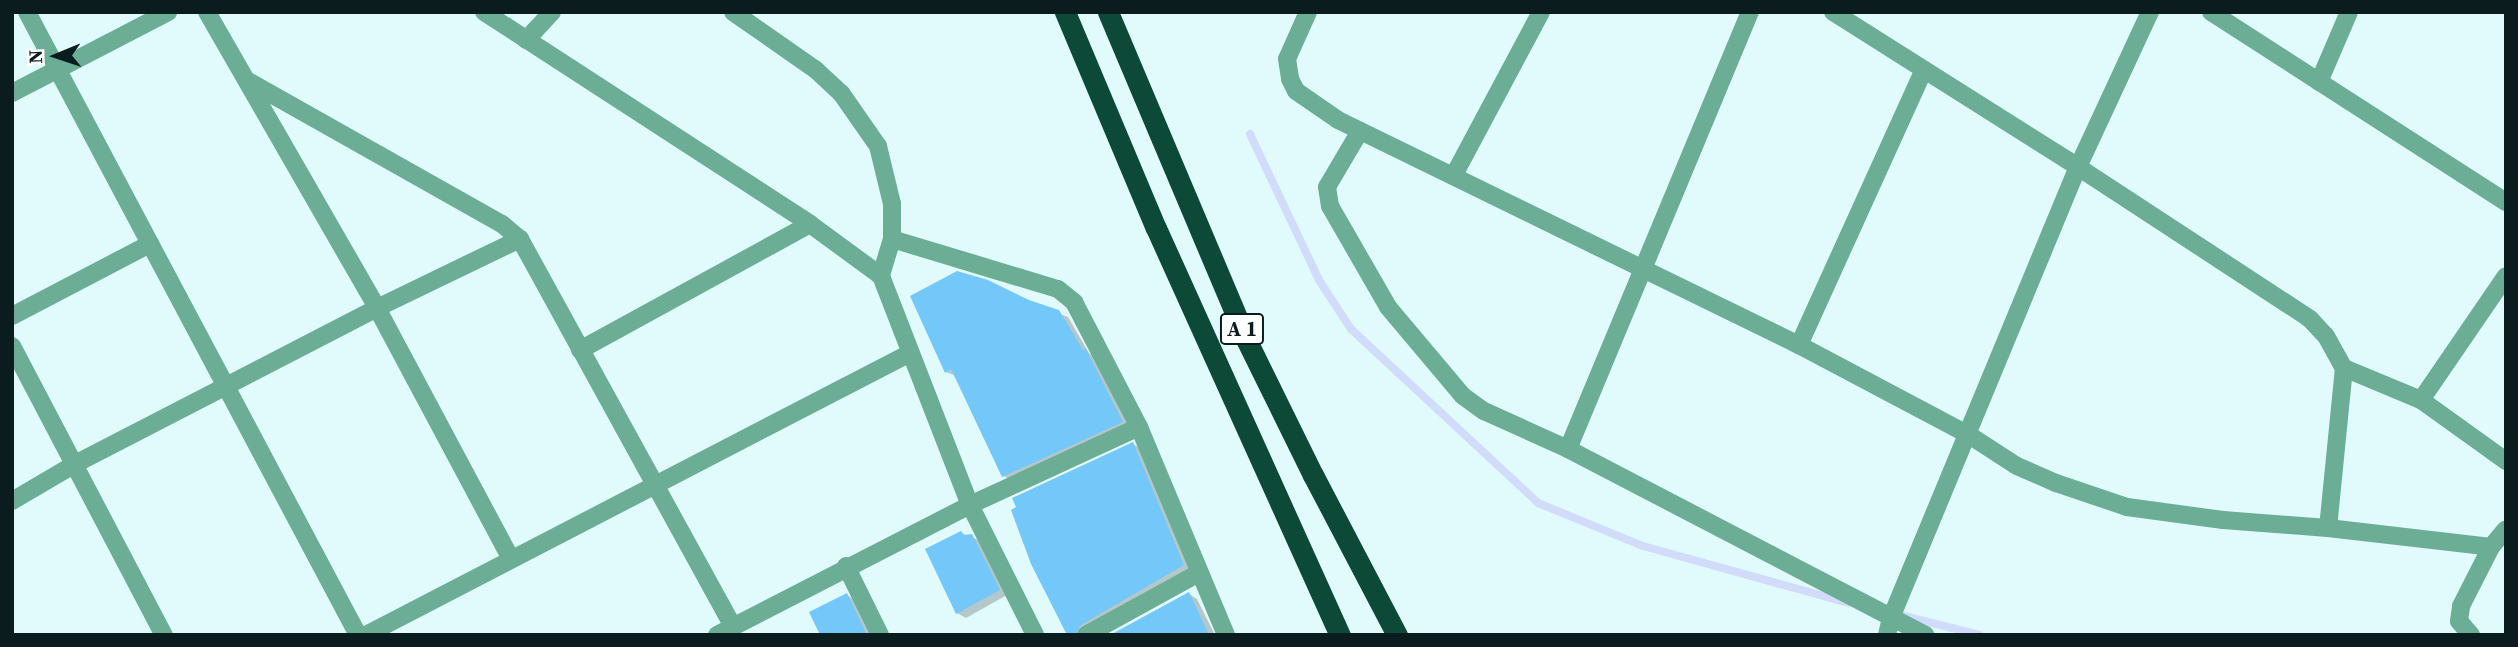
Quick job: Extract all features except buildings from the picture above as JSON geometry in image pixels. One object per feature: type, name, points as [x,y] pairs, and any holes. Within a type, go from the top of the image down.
[{"type":"highway","name":"A 1","points":[[1065,12],[1156,228],[1340,635]]},
{"type":"highway","name":"A 1","points":[[1108,12],[1246,338],[1313,475],[1397,635]]},
{"type":"street","points":[[27,12],[358,635]]},
{"type":"street","points":[[12,93],[168,12]]},
{"type":"street","points":[[208,12],[377,308],[511,559]]},
{"type":"street","points":[[484,12],[810,224],[881,276],[970,505],[1035,635]]},
{"type":"street","points":[[526,40],[552,12]]},
{"type":"street","points":[[733,12],[816,70],[841,93],[878,146],[892,204],[892,239],[881,276]]},
{"type":"street","points":[[1308,12],[1287,60],[1290,79],[1296,91],[1338,120],[1454,174],[1799,345],[1969,435],[2017,466],[2056,483],[2127,506],[2223,520],[2328,528],[2491,547]]},
{"type":"street","points":[[1454,174],[1541,12]]},
{"type":"street","points":[[1568,449],[1750,12]]},
{"type":"street","points":[[1833,12],[2078,167],[2310,319],[2326,336],[2344,368],[2328,528]]},
{"type":"street","points":[[1889,626],[2078,167],[2150,12]]},
{"type":"street","points":[[2319,82],[2349,12]]},
{"type":"street","points":[[2219,14],[2506,202]]},
{"type":"street","points":[[1799,345],[1924,70]]},
{"type":"street","points":[[248,81],[502,224],[520,239],[655,485],[725,630],[970,505],[1139,427]]},
{"type":"street","points":[[1360,131],[1326,187],[1330,206],[1388,307],[1463,396],[1484,411],[1568,449],[1889,626],[1925,635]]},
{"type":"street","points":[[580,350],[810,224]]},
{"type":"street","points":[[12,501],[75,464],[377,308],[520,239]]},
{"type":"street","points":[[892,239],[1058,289],[1074,302],[1139,427],[1226,635]]},
{"type":"street","points":[[12,316],[150,244]]},
{"type":"street","points":[[2421,400],[2506,276]]},
{"type":"street","points":[[12,346],[164,635]]},
{"type":"street","points":[[366,635],[910,353]]},
{"type":"street","points":[[2344,368],[2421,400],[2506,461]]},
{"type":"street","points":[[2471,635],[2459,621],[2458,615],[2491,547],[2506,529]]},
{"type":"street","points":[[846,566],[880,635]]},
{"type":"street","points":[[1086,635],[1199,573]]},
{"type":"waterway","points":[[1250,134],[1319,280],[1351,329],[1538,503],[1643,546],[1848,603]]},
{"type":"waterway","points":[[1904,616],[1980,635]]}]
